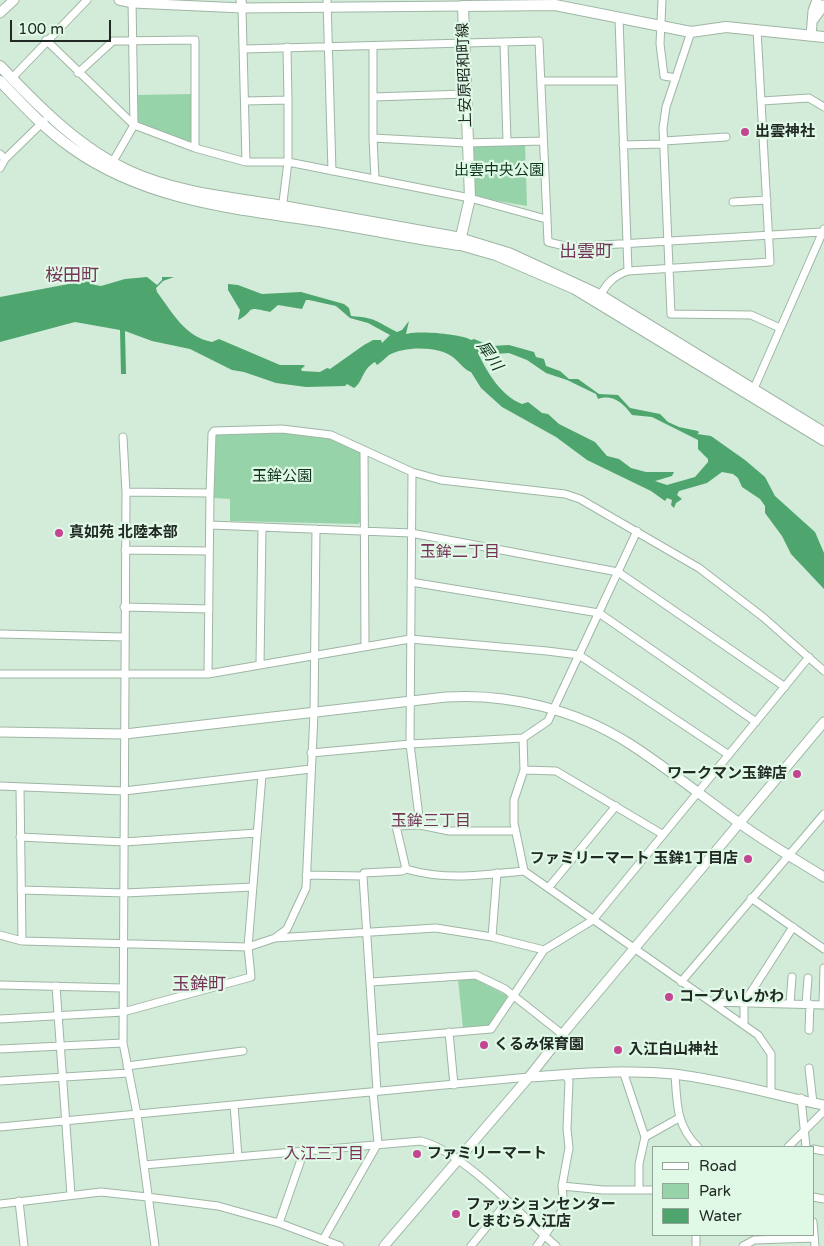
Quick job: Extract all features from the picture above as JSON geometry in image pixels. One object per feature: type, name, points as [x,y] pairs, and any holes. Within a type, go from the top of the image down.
[{"type":"main road","name":"上安原昭和町線","points":[[460,241],[470,198],[466,143],[463,3],[555,3],[619,19],[691,32],[726,27],[824,38]]},
{"type":"main road","points":[[0,66],[73,149],[110,166],[141,185],[185,199],[281,211],[460,241]]},
{"type":"main road","points":[[0,81],[46,120]]},
{"type":"street","points":[[12,78],[46,40],[87,0]]},
{"type":"street","points":[[119,0],[242,4],[463,3]]},
{"type":"street","points":[[662,0],[660,44],[664,76],[676,78]]},
{"type":"street","points":[[811,36],[817,0]]},
{"type":"street","points":[[0,14],[12,1]]},
{"type":"street","points":[[110,166],[134,125],[132,1]]},
{"type":"street","points":[[242,4],[246,162]]},
{"type":"street","points":[[328,4],[332,171]]},
{"type":"street","points":[[813,22],[824,5]]},
{"type":"street","points":[[619,19],[628,271]]},
{"type":"street","points":[[599,299],[605,287],[616,275],[628,271],[770,262],[770,234],[757,30]]},
{"type":"street","points":[[691,32],[666,107],[664,143],[671,314],[751,315],[780,328]]},
{"type":"street","points":[[46,40],[78,73],[134,125],[195,148],[246,162],[288,162],[470,198],[546,219]]},
{"type":"street","points":[[78,73],[113,41],[195,40],[195,148]]},
{"type":"street","points":[[504,42],[506,142]]},
{"type":"street","points":[[244,49],[539,42],[548,242],[569,247],[823,230],[752,392]]},
{"type":"street","points":[[373,46],[375,179]]},
{"type":"street","points":[[281,211],[288,162],[287,47]]},
{"type":"street","points":[[541,81],[621,80]]},
{"type":"street","points":[[373,97],[465,94]]},
{"type":"street","points":[[762,101],[808,98],[824,106]]},
{"type":"street","points":[[245,102],[288,100]]},
{"type":"street","points":[[0,168],[3,156],[46,120]]},
{"type":"street","points":[[623,145],[664,143],[726,136]]},
{"type":"street","points":[[374,138],[466,143],[543,141]]},
{"type":"street","points":[[733,202],[767,200]]},
{"type":"street","points":[[460,241],[599,299],[752,392],[824,432]]},
{"type":"street","points":[[752,392],[824,441]]},
{"type":"street","points":[[208,674],[212,434],[214,431],[282,429],[331,436],[412,472],[440,480],[565,494],[580,499],[700,568],[763,617],[824,671]]},
{"type":"street","points":[[123,437],[126,492],[124,550],[125,893],[123,1043],[137,1114],[155,1246]]},
{"type":"street","points":[[364,450],[365,646]]},
{"type":"street","points":[[412,472],[410,744],[420,825]]},
{"type":"street","points":[[126,492],[210,493]]},
{"type":"street","points":[[210,526],[411,533],[618,572],[784,688]]},
{"type":"street","points":[[260,665],[262,527]]},
{"type":"street","points":[[276,938],[287,929],[302,902],[306,888],[314,713],[316,529]]},
{"type":"street","points":[[311,753],[410,744],[523,738],[548,721],[637,531]]},
{"type":"street","points":[[124,550],[210,551]]},
{"type":"street","points":[[410,582],[599,613],[756,722]]},
{"type":"street","points":[[124,607],[209,608]]},
{"type":"street","points":[[0,634],[124,637]]},
{"type":"street","points":[[0,674],[208,674],[410,639],[579,655],[728,756]]},
{"type":"street","points":[[374,1039],[491,1029],[515,996],[544,950],[593,920],[808,658]]},
{"type":"street","points":[[0,732],[125,734],[410,701],[482,696],[499,698],[554,710],[586,721],[630,744],[739,823],[824,877]]},
{"type":"street","points":[[384,1246],[529,1077],[562,1034],[824,722]]},
{"type":"street","points":[[523,738],[524,770],[514,800],[515,831],[524,871]]},
{"type":"street","points":[[0,786],[124,791],[311,769]]},
{"type":"street","points":[[524,770],[556,771],[662,834]]},
{"type":"street","points":[[0,1019],[123,1012],[251,977],[248,947],[262,774]]},
{"type":"street","points":[[20,787],[22,941]]},
{"type":"street","points":[[549,887],[616,806]]},
{"type":"street","points":[[681,982],[824,814]]},
{"type":"street","points":[[406,869],[396,826],[420,825],[449,831],[515,831]]},
{"type":"street","points":[[20,837],[124,842],[257,833]]},
{"type":"street","points":[[306,875],[363,876],[364,873],[402,871],[406,869],[424,874],[462,877],[524,871],[593,920],[636,947],[681,982],[758,1035],[771,1054],[771,1092]]},
{"type":"street","points":[[492,937],[498,873]]},
{"type":"street","points":[[324,1238],[378,1143],[368,932],[363,876]]},
{"type":"street","points":[[21,890],[125,893],[253,887]]},
{"type":"street","points":[[751,898],[824,949]]},
{"type":"street","points":[[744,1025],[744,1003],[793,927]]},
{"type":"street","points":[[0,935],[22,941],[248,947],[276,938],[436,928],[492,937],[544,950]]},
{"type":"street","points":[[711,1002],[823,1005],[824,968]]},
{"type":"street","points":[[370,982],[476,975],[491,980],[515,996],[562,1034]]},
{"type":"street","points":[[790,1004],[792,977]]},
{"type":"street","points":[[808,978],[809,1030]]},
{"type":"street","points":[[0,985],[123,988]]},
{"type":"street","points":[[56,986],[71,1195]]},
{"type":"street","points":[[449,1032],[454,1085]]},
{"type":"street","points":[[0,1049],[123,1043]]},
{"type":"street","points":[[0,1081],[128,1070],[243,1052]]},
{"type":"street","points":[[809,1068],[813,1103]]},
{"type":"street","points":[[0,1126],[529,1077],[623,1071],[675,1074],[801,1098],[824,1105]]},
{"type":"street","points":[[623,1071],[645,1137],[639,1164],[639,1189]]},
{"type":"street","points":[[675,1074],[680,1118],[687,1137],[697,1146]]},
{"type":"street","points":[[536,1246],[564,1208],[562,1186],[569,1148],[566,1129],[568,1080],[566,1076]]},
{"type":"street","points":[[801,1098],[806,1146]]},
{"type":"street","points":[[234,1105],[238,1157]]},
{"type":"street","points":[[789,1146],[824,1111]]},
{"type":"street","points":[[645,1137],[680,1118]]},
{"type":"street","points":[[144,1165],[422,1140],[434,1144],[458,1159],[556,1246]]},
{"type":"street","points":[[279,1223],[304,1151]]},
{"type":"street","points":[[562,1186],[603,1190],[652,1190]]},
{"type":"street","points":[[0,1204],[102,1192],[147,1197],[218,1206],[279,1223],[324,1238],[340,1246]]},
{"type":"street","points":[[20,1202],[24,1246]]},
{"type":"street","points":[[471,1246],[507,1202]]},
{"type":"street","points":[[743,1246],[754,1240],[814,1238],[815,1246]]},
{"type":"green space","points":[[192,94],[192,140],[189,142],[140,124],[138,121],[138,95]]},
{"type":"green space","name":"出雲中央公園","points":[[525,145],[527,206],[474,197],[471,146]]},
{"type":"green space","name":"玉鉾公園","points":[[282,431],[330,437],[361,451],[361,521],[358,524],[230,521],[230,499],[214,498],[215,436],[218,433]]},
{"type":"green space","points":[[458,979],[475,979],[508,996],[491,1025],[463,1028]]},
{"type":"water","points":[[147,277],[157,285],[162,280],[162,277],[174,277],[163,281],[156,288],[157,292],[180,323],[194,335],[212,342],[219,339],[280,365],[303,365],[305,366],[301,369],[302,371],[320,372],[327,368],[330,369],[364,345],[373,340],[381,340],[382,343],[390,335],[368,323],[350,318],[336,306],[309,300],[306,300],[302,309],[278,305],[270,312],[253,309],[238,320],[240,310],[228,290],[228,284],[238,285],[262,294],[301,292],[344,304],[349,308],[351,316],[371,319],[397,332],[402,330],[409,321],[406,334],[420,332],[450,334],[471,340],[474,339],[491,346],[509,345],[534,352],[536,357],[544,359],[546,366],[560,371],[569,379],[578,379],[599,394],[618,395],[630,408],[660,414],[668,422],[679,427],[698,431],[699,433],[697,434],[711,436],[745,460],[765,477],[775,496],[815,532],[824,553],[824,589],[791,554],[782,536],[765,513],[765,506],[760,499],[742,487],[738,478],[733,474],[722,472],[707,483],[679,491],[677,495],[682,499],[676,503],[674,508],[671,505],[672,500],[667,498],[665,501],[651,491],[587,460],[556,437],[502,407],[481,388],[471,372],[454,358],[440,351],[413,349],[389,355],[377,365],[375,362],[370,365],[354,388],[347,384],[345,386],[306,387],[276,383],[232,370],[190,349],[152,341],[125,331],[126,374],[121,374],[120,330],[75,322],[0,342],[0,297],[79,282],[88,281],[101,286],[125,279]],"holes":[[[509,353],[527,360],[546,373],[567,380],[596,394],[598,399],[608,398],[617,401],[632,415],[652,417],[698,440],[698,449],[708,459],[708,462],[695,477],[667,485],[655,481],[672,476],[674,472],[646,472],[631,468],[619,459],[607,456],[595,442],[559,424],[548,414],[542,413],[528,402],[522,404],[508,396],[491,377],[479,355]]]},
{"type":"place","name":"出雲神社","points":[[745,132]]},
{"type":"place","name":"真如苑 北陸本部","points":[[59,533]]},
{"type":"place","name":"ワークマン玉鉾店","points":[[797,774]]},
{"type":"place","name":"ファミリーマート 玉鉾1丁目店","points":[[748,859]]},
{"type":"place","name":"コープいしかわ","points":[[669,997]]},
{"type":"place","name":"くるみ保育園","points":[[484,1045]]},
{"type":"place","name":"入江白山神社","points":[[618,1050]]},
{"type":"place","name":"ファミリーマート","points":[[417,1154]]},
{"type":"place","name":"ファッションセンター しまむら入江店","points":[[456,1214]]},
{"type":"district","name":"出雲町","points":[[586,252]]},
{"type":"district","name":"桜田町","points":[[72,276]]},
{"type":"district","name":"玉鉾二丁目","points":[[460,553]]},
{"type":"district","name":"玉鉾三丁目","points":[[431,822]]},
{"type":"district","name":"玉鉾町","points":[[199,985]]},
{"type":"district","name":"入江三丁目","points":[[324,1155]]},
{"type":"water label","name":"犀川","points":[[489,356]]}]
